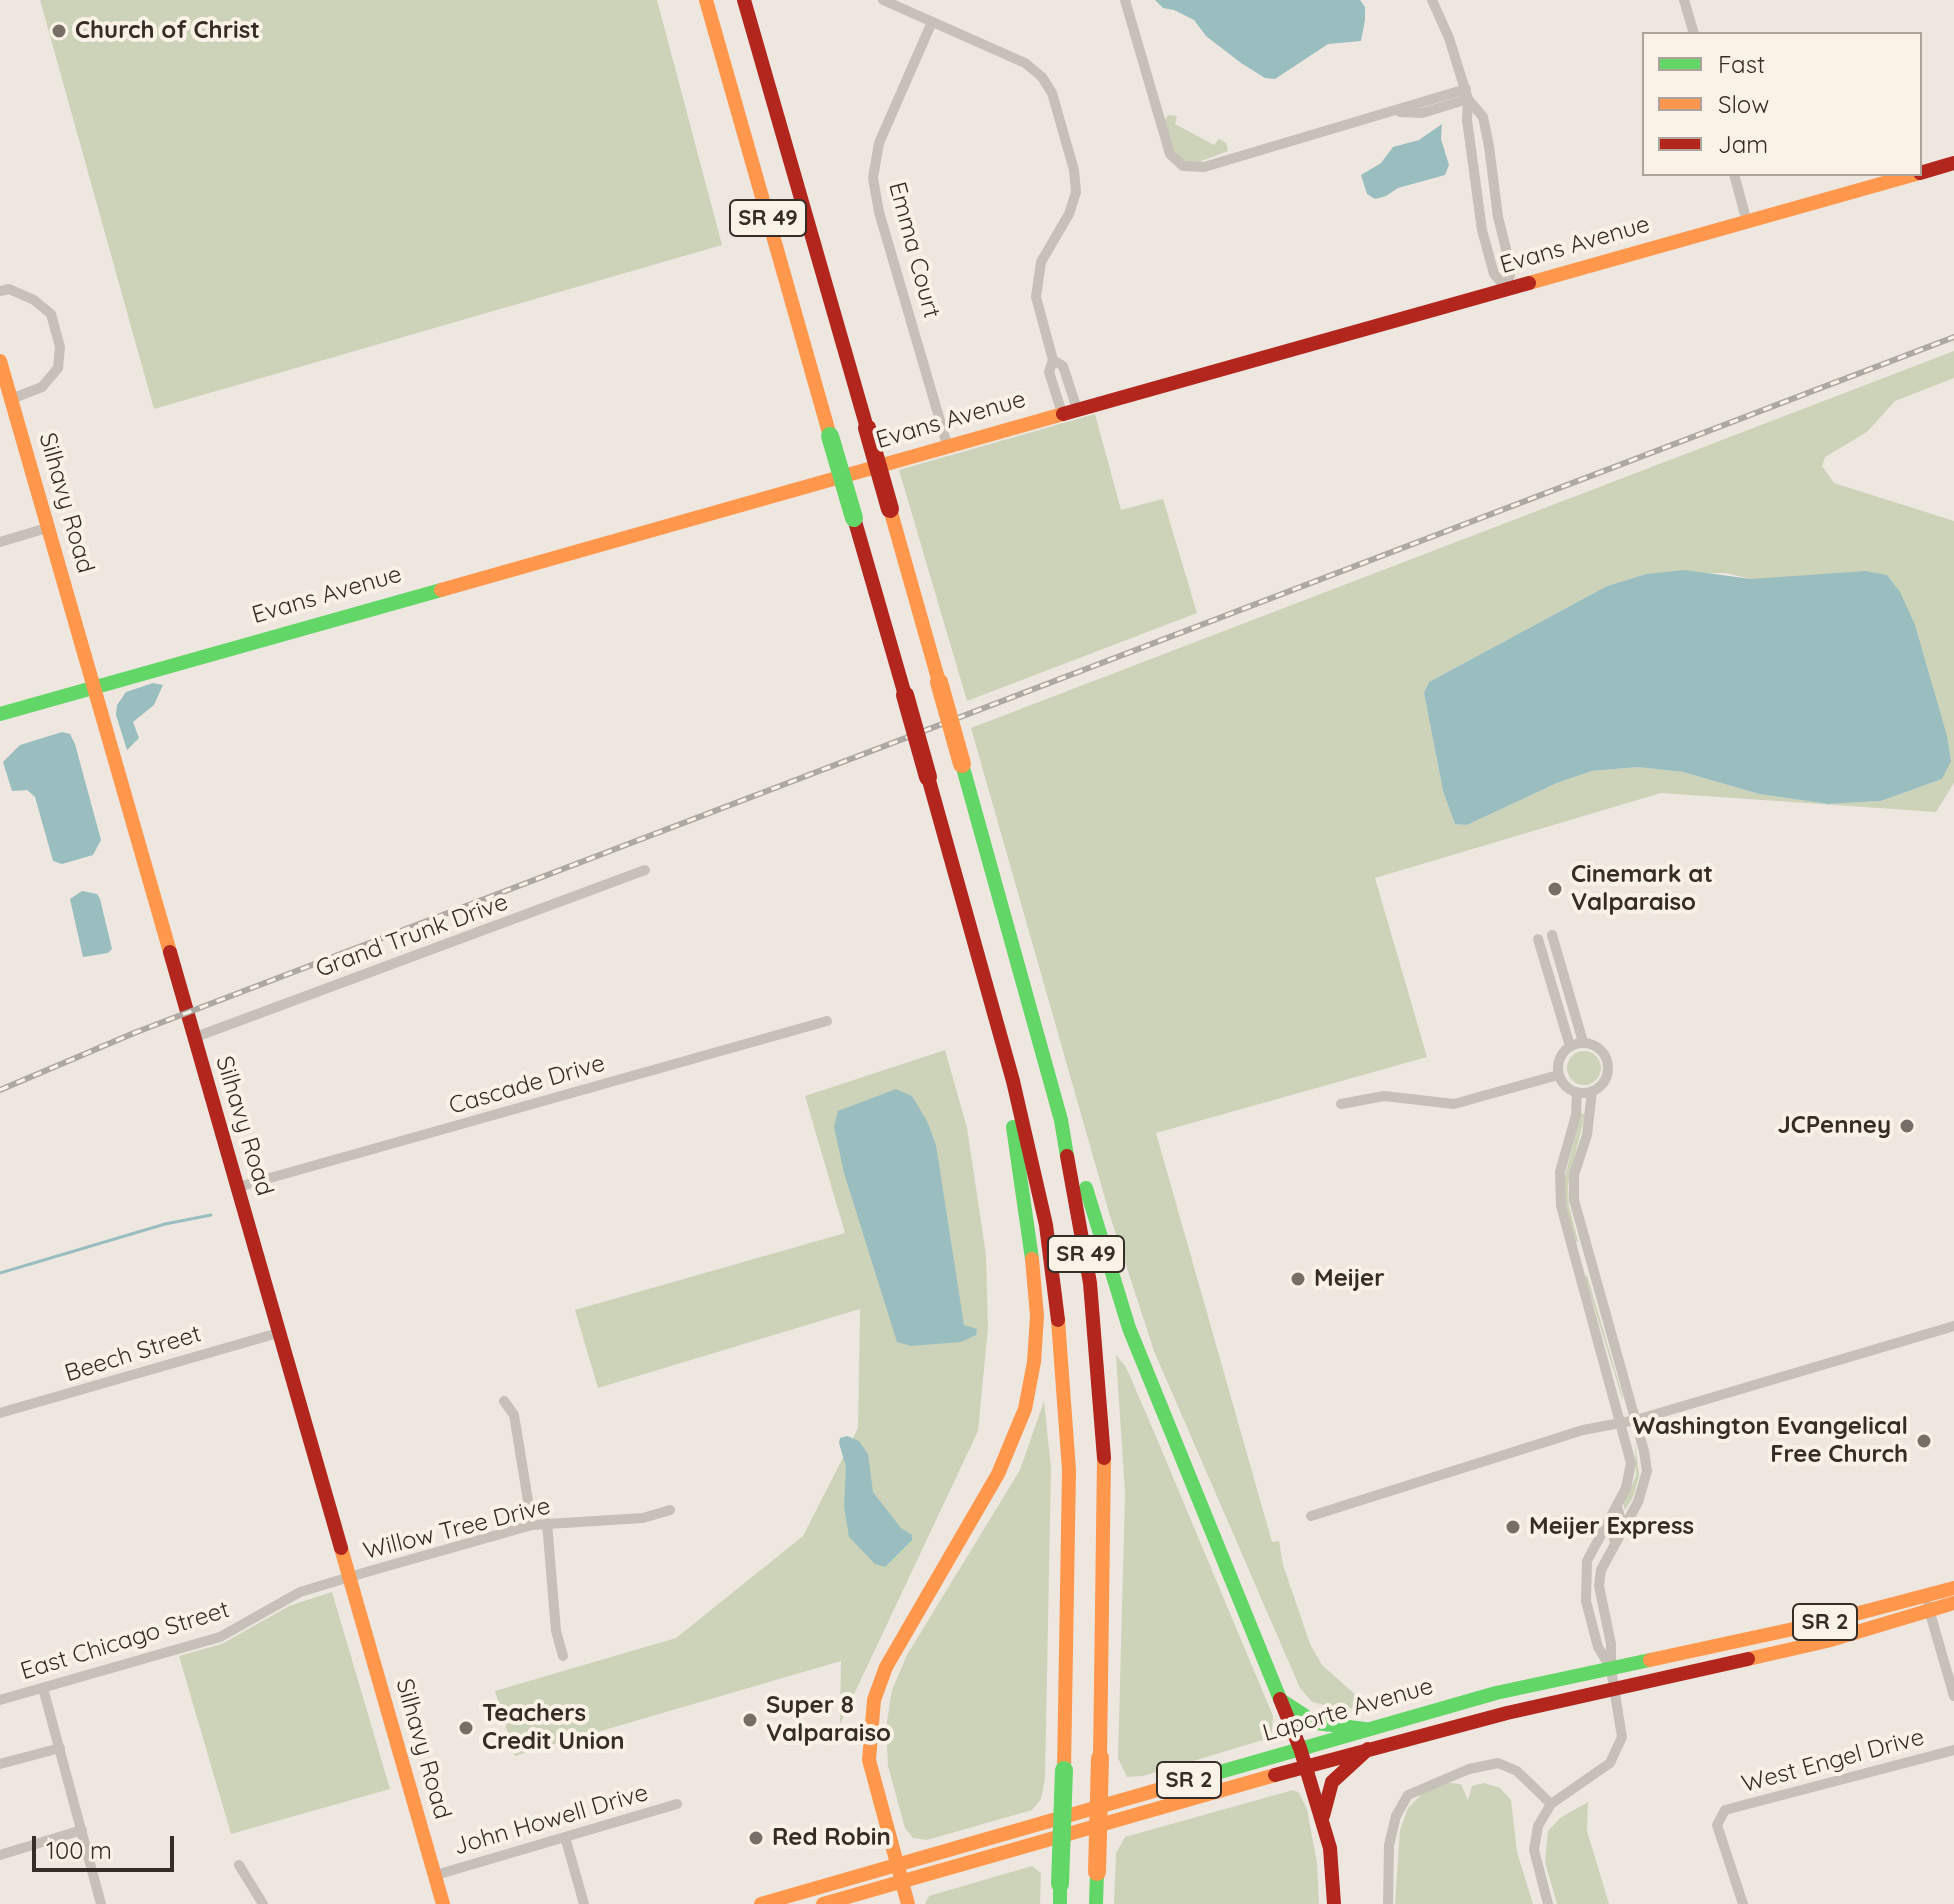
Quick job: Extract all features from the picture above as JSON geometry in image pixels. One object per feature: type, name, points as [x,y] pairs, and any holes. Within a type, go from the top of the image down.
[{"type":"main road","name":"SR 49","points":[[706,0],[905,695],[1032,1157],[1057,1304],[1069,1470],[1060,1904]]},
{"type":"main road","name":"SR 49","points":[[744,0],[1061,1120],[1090,1283],[1103,1408],[1106,1479],[1096,1904]]},
{"type":"main road","name":"Evans Avenue","points":[[1922,172],[1954,163]]},
{"type":"main road","name":"Evans Avenue","points":[[0,714],[1908,176]]},
{"type":"main road","name":"Silhavy Road","points":[[0,361],[443,1904]]},
{"type":"main road","points":[[908,1904],[869,1760],[869,1730],[874,1700],[909,1624],[970,1525],[1014,1443],[1034,1362],[1037,1316],[1030,1236],[992,1006]]},
{"type":"main road","points":[[1061,1120],[1082,1173],[1129,1328],[1284,1702],[1323,1818]]},
{"type":"main road","name":"Laporte Avenue","points":[[1303,1757],[1368,1749],[1827,1641],[1927,1604],[1954,1588]]},
{"type":"main road","name":"Laporte Avenue","points":[[761,1904],[900,1873],[1303,1757],[1365,1729],[1496,1693],[1821,1623],[1927,1604],[1954,1603]]},
{"type":"main road","points":[[1284,1702],[1316,1723],[1365,1729]]},
{"type":"main road","name":"SR 2","points":[[1334,1904],[1334,1874],[1323,1818],[1332,1782],[1368,1749]]},
{"type":"main road","name":"Laporte Avenue","points":[[823,1904],[900,1873]]},
{"type":"street","points":[[883,0],[1025,63],[1042,77],[1056,102],[1074,170],[1076,192],[1069,214],[1037,274],[1036,297],[1053,360],[1049,372],[1069,411]]},
{"type":"street","points":[[1125,0],[1166,144],[1175,161],[1183,166],[1204,167],[1391,112],[1422,113],[1467,94]]},
{"type":"street","points":[[1432,0],[1467,94],[1483,117],[1499,226],[1511,269],[1507,289]]},
{"type":"street","points":[[1684,0],[1693,32]]},
{"type":"street","name":"Emma Court","points":[[932,22],[879,143],[873,178],[879,212],[948,448]]},
{"type":"street","points":[[1467,94],[1467,120],[1482,230],[1494,274],[1507,289]]},
{"type":"street","points":[[1735,176],[1747,222]]},
{"type":"street","points":[[0,291],[9,289],[34,300],[51,314],[60,347],[58,368],[42,387],[11,399]]},
{"type":"street","points":[[1053,360],[1063,366],[1069,411]]},
{"type":"street","points":[[0,542],[47,528]]},
{"type":"street","name":"Grand Trunk Drive","points":[[193,1038],[645,870]]},
{"type":"street","points":[[1552,935],[1583,1042]]},
{"type":"street","points":[[1538,939],[1570,1046]]},
{"type":"street","name":"Cascade Drive","points":[[238,1187],[827,1021]]},
{"type":"street","points":[[1583,1042],[1598,1047],[1607,1061],[1606,1079],[1592,1091],[1577,1092],[1566,1087],[1558,1075],[1560,1056],[1570,1046],[1583,1042]]},
{"type":"street","points":[[1341,1104],[1384,1096],[1454,1104],[1558,1075]]},
{"type":"street","points":[[1592,1091],[1587,1135],[1574,1175],[1574,1200],[1644,1451],[1644,1487],[1601,1570],[1599,1586],[1611,1644],[1611,1669]]},
{"type":"street","points":[[1548,1904],[1534,1842],[1538,1826],[1551,1804],[1600,1771],[1618,1750],[1622,1724],[1611,1669],[1595,1636],[1585,1581],[1595,1541],[1617,1506],[1631,1463],[1561,1206],[1560,1172],[1576,1115],[1577,1092]]},
{"type":"street","points":[[1311,1516],[1608,1422],[1636,1420],[1954,1326]]},
{"type":"street","name":"Beech Street","points":[[0,1413],[278,1333]]},
{"type":"street","points":[[504,1401],[514,1415],[532,1525]]},
{"type":"street","points":[[1612,1548],[1620,1517],[1617,1506]]},
{"type":"street","name":"Willow Tree Drive","points":[[348,1577],[532,1525],[643,1518],[670,1510]]},
{"type":"street","points":[[547,1523],[556,1631],[563,1656]]},
{"type":"street","name":"East Chicago Street","points":[[0,1700],[220,1637],[287,1599],[348,1577]]},
{"type":"street","points":[[1927,1604],[1954,1696]]},
{"type":"street","points":[[43,1688],[101,1904]]},
{"type":"street","points":[[0,1764],[60,1748]]},
{"type":"street","name":"West Engel Drive","points":[[1743,1904],[1717,1825],[1725,1810],[1954,1750]]},
{"type":"street","points":[[1388,1904],[1389,1845],[1396,1816],[1408,1795],[1469,1769],[1498,1763],[1517,1771],[1551,1804]]},
{"type":"street","name":"John Howell Drive","points":[[436,1875],[677,1804]]},
{"type":"street","points":[[0,1855],[82,1830]]},
{"type":"street","points":[[565,1837],[584,1904]]},
{"type":"street","points":[[239,1865],[263,1904]]},
{"type":"green space","points":[[40,0],[657,0],[722,245],[154,409]]},
{"type":"green space","points":[[1168,115],[1177,116],[1175,124],[1214,145],[1219,139],[1226,143],[1228,151],[1196,163],[1184,161],[1174,151],[1165,120]]},
{"type":"green space","points":[[1954,351],[1954,378],[1895,401],[1867,432],[1825,457],[1822,466],[1834,483],[1954,521],[1954,783],[1936,812],[1661,793],[1375,878],[1427,1057],[1156,1133],[1272,1542],[1279,1541],[1283,1565],[1310,1644],[1322,1665],[1358,1697],[1357,1706],[1346,1710],[1312,1702],[1300,1688],[1154,1351],[1110,1216],[971,728]],"holes":[[[1725,573],[1751,579],[1942,779],[1881,801],[1828,804],[1759,794],[1683,772],[1639,767],[1592,771],[1557,783],[1467,825],[1455,823],[1443,791],[1424,693],[1429,682],[1607,586],[1646,574]]]},
{"type":"green space","points":[[1095,414],[1121,510],[1163,499],[1197,613],[967,701],[899,470]]},
{"type":"green space","points":[[945,1050],[967,1128],[986,1255],[988,1328],[978,1431],[840,1724],[841,1661],[515,1756],[495,1691],[676,1638],[803,1536],[858,1428],[860,1309],[598,1388],[575,1310],[845,1233],[805,1096]]},
{"type":"green space","points":[[1584,1051],[1596,1056],[1601,1068],[1596,1080],[1584,1085],[1572,1080],[1567,1068],[1572,1056]]},
{"type":"green space","points":[[1581,1113],[1585,1114],[1568,1185],[1569,1206],[1578,1241],[1575,1242],[1565,1204],[1564,1180]]},
{"type":"green space","points":[[1587,1275],[1623,1397],[1622,1398],[1585,1277]]},
{"type":"green space","points":[[1116,1355],[1126,1367],[1273,1716],[1272,1732],[1263,1740],[1143,1776],[1127,1777],[1118,1758],[1125,1493]]},
{"type":"green space","points":[[1044,1401],[1051,1468],[1045,1779],[1041,1799],[1032,1810],[927,1840],[913,1838],[905,1828],[888,1766],[886,1728],[892,1690],[907,1655],[1020,1470]]},
{"type":"green space","points":[[1635,1441],[1639,1476],[1633,1497],[1625,1510],[1623,1503],[1636,1476]]},
{"type":"green space","points":[[332,1592],[390,1789],[231,1834],[179,1656],[222,1644],[289,1606]]},
{"type":"green space","points":[[1449,1783],[1461,1784],[1468,1800],[1472,1786],[1484,1783],[1500,1788],[1511,1800],[1517,1852],[1533,1904],[1395,1904],[1400,1830],[1408,1808],[1424,1792]]},
{"type":"green space","points":[[1293,1790],[1299,1793],[1307,1809],[1317,1863],[1319,1904],[1114,1904],[1116,1853],[1125,1837]]},
{"type":"green space","points":[[1588,1802],[1587,1831],[1609,1904],[1557,1904],[1545,1862],[1548,1831],[1560,1818]]},
{"type":"green space","points":[[1032,1866],[1041,1873],[1040,1904],[925,1904],[929,1896]]},
{"type":"water","points":[[1155,0],[1360,0],[1365,7],[1365,20],[1361,41],[1328,44],[1275,79],[1265,78],[1241,63],[1206,36],[1194,20],[1163,8]]},
{"type":"water","points":[[1442,124],[1441,139],[1449,165],[1445,175],[1398,188],[1375,199],[1367,194],[1361,175],[1381,163],[1393,147],[1419,140]]},
{"type":"water","points":[[1684,570],[1751,579],[1865,571],[1887,575],[1900,592],[1915,625],[1947,736],[1951,761],[1942,779],[1881,801],[1828,804],[1759,794],[1683,772],[1638,767],[1592,771],[1557,783],[1467,825],[1455,824],[1443,791],[1424,693],[1429,682],[1607,586],[1646,574]]},
{"type":"water","points":[[153,683],[163,685],[154,705],[133,722],[139,738],[127,750],[116,715],[117,705],[126,692]]},
{"type":"water","points":[[62,732],[70,734],[75,744],[101,840],[93,855],[62,864],[53,861],[35,797],[27,790],[12,791],[3,762],[20,745]]},
{"type":"water","points":[[82,891],[97,894],[100,899],[112,949],[108,953],[83,957],[70,899]]},
{"type":"water","points":[[896,1089],[912,1096],[927,1121],[936,1145],[964,1325],[977,1329],[976,1335],[961,1342],[911,1346],[897,1342],[844,1173],[834,1127],[838,1111]]},
{"type":"water","points":[[847,1436],[859,1441],[868,1454],[873,1492],[901,1528],[912,1535],[912,1540],[885,1567],[875,1564],[849,1537],[844,1506],[846,1467],[839,1443],[840,1438]]},
{"type":"waterway","points":[[0,1273],[165,1224],[211,1215]]},
{"type":"railway","points":[[0,1090],[134,1033],[1954,337]]},
{"type":"traffic: fast","points":[[830,436],[854,518]]},
{"type":"traffic: fast","points":[[0,714],[441,590]]},
{"type":"traffic: fast","points":[[962,764],[1061,1120],[1067,1156]]},
{"type":"traffic: fast","points":[[1013,1127],[1032,1259]]},
{"type":"traffic: fast","points":[[1086,1188],[1129,1328],[1280,1699]]},
{"type":"traffic: fast","points":[[1185,1782],[1496,1693],[1650,1660]]},
{"type":"traffic: fast","points":[[1284,1702],[1316,1723],[1365,1729]]},
{"type":"traffic: fast","points":[[1060,1884],[1064,1770]]},
{"type":"traffic: fast","points":[[1096,1904],[1097,1872]]},
{"type":"traffic: fast","points":[[1060,1884],[1060,1904]]},
{"type":"traffic: slow","points":[[706,0],[830,436]]},
{"type":"traffic: slow","points":[[1529,283],[1909,176]]},
{"type":"traffic: slow","points":[[0,361],[170,952]]},
{"type":"traffic: slow","points":[[441,590],[1063,414]]},
{"type":"traffic: slow","points":[[890,509],[939,682]]},
{"type":"traffic: slow","points":[[939,682],[962,764]]},
{"type":"traffic: slow","points":[[908,1904],[869,1760],[874,1700],[886,1667],[998,1474],[1025,1409],[1034,1362],[1037,1316],[1032,1259]]},
{"type":"traffic: slow","points":[[1058,1320],[1069,1470],[1064,1770]]},
{"type":"traffic: slow","points":[[1100,1758],[1104,1458]]},
{"type":"traffic: slow","points":[[341,1548],[443,1904]]},
{"type":"traffic: slow","points":[[1650,1660],[1821,1623],[1954,1588]]},
{"type":"traffic: slow","points":[[1748,1659],[1827,1641],[1954,1603]]},
{"type":"traffic: slow","points":[[1097,1872],[1100,1758]]},
{"type":"traffic: slow","points":[[823,1904],[1275,1775]]},
{"type":"traffic: slow","points":[[761,1904],[1185,1782]]},
{"type":"traffic: jam","points":[[744,0],[867,428]]},
{"type":"traffic: jam","points":[[1922,172],[1954,163]]},
{"type":"traffic: jam","points":[[1063,414],[1529,283]]},
{"type":"traffic: jam","points":[[867,428],[890,509]]},
{"type":"traffic: jam","points":[[854,518],[905,695]]},
{"type":"traffic: jam","points":[[905,695],[928,777]]},
{"type":"traffic: jam","points":[[928,777],[1013,1081],[1046,1225],[1058,1320]]},
{"type":"traffic: jam","points":[[170,952],[341,1548]]},
{"type":"traffic: jam","points":[[1067,1156],[1090,1283],[1104,1458]]},
{"type":"traffic: jam","points":[[1275,1775],[1507,1713],[1748,1659]]},
{"type":"traffic: jam","points":[[1280,1699],[1300,1748],[1330,1848],[1334,1904]]},
{"type":"traffic: jam","points":[[1323,1816],[1332,1782],[1368,1749]]},
{"type":"place","name":"Church of Christ","points":[[59,31]]},
{"type":"place","name":"Cinemark at Valparaiso","points":[[1555,889]]},
{"type":"place","name":"JCPenney","points":[[1907,1126]]},
{"type":"place","name":"Meijer","points":[[1298,1279]]},
{"type":"place","name":"Washington Evangelical Free Church","points":[[1924,1441]]},
{"type":"place","name":"Meijer Express","points":[[1513,1527]]},
{"type":"place","name":"Super 8 Valparaiso","points":[[750,1720]]},
{"type":"place","name":"Teachers Credit Union","points":[[466,1728]]},
{"type":"place","name":"Red Robin","points":[[756,1838]]}]
